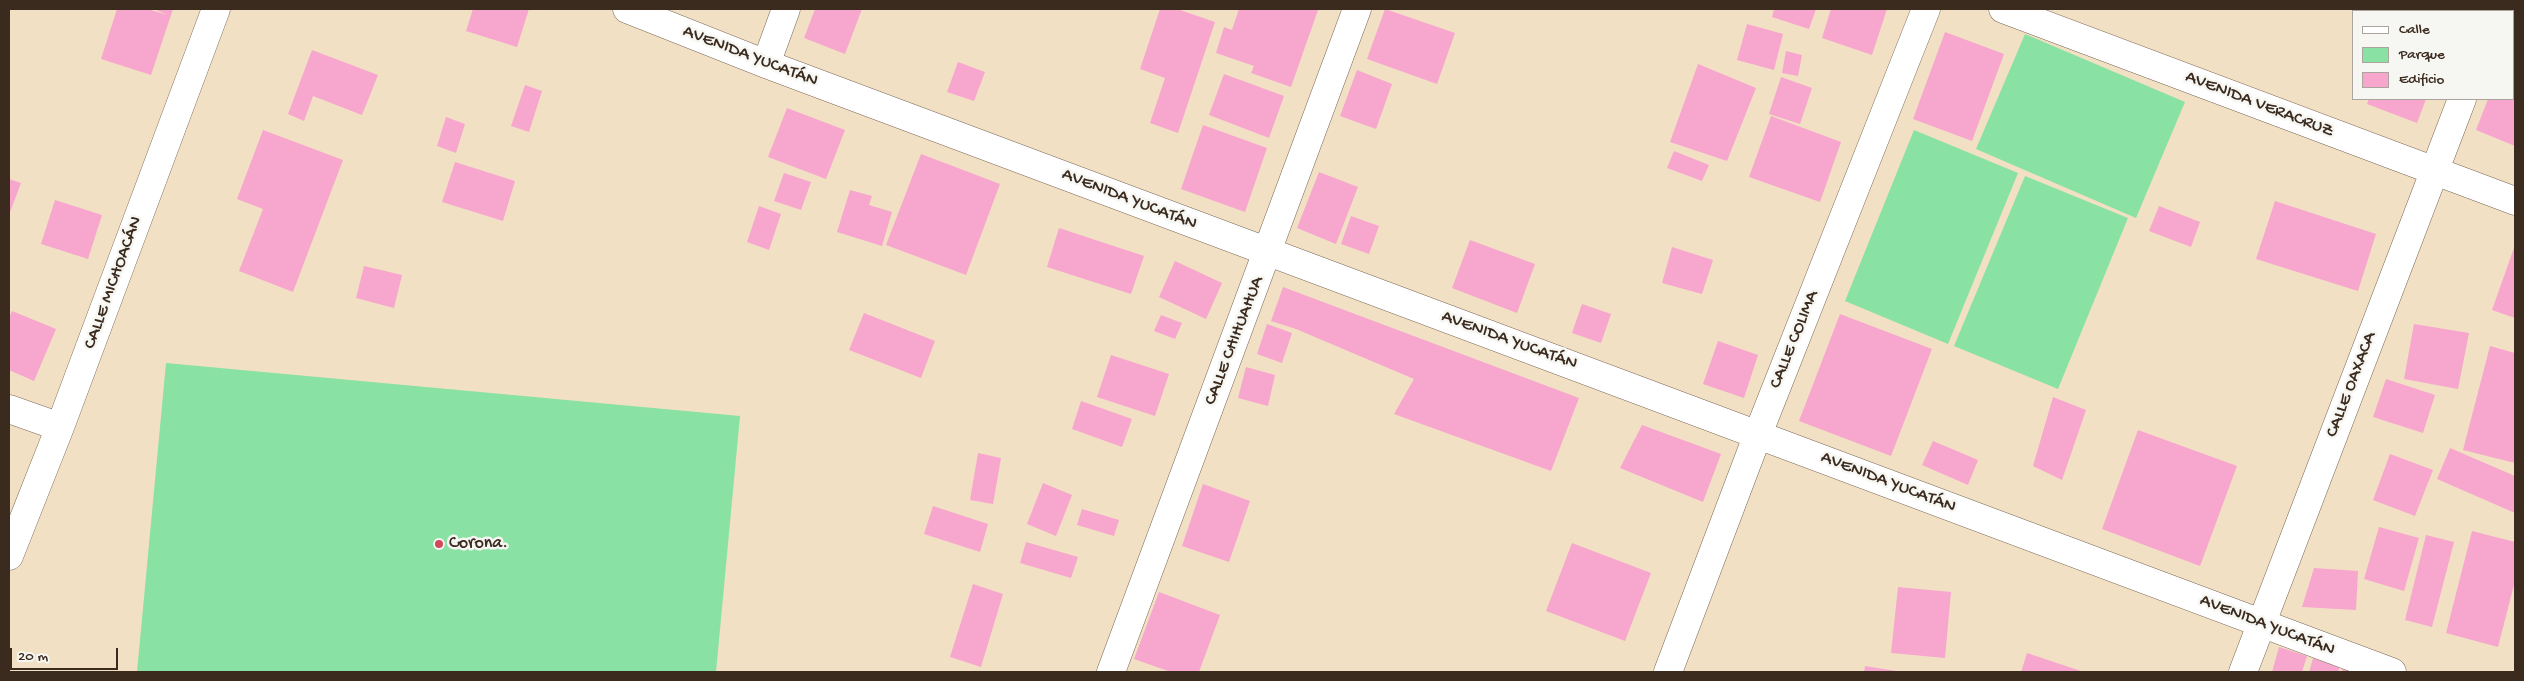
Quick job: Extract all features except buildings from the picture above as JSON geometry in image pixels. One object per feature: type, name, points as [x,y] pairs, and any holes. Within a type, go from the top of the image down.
[{"type":"street","name":"CALLE MICHOACÁN","points":[[9,556],[60,428],[216,9]]},
{"type":"street","name":"AVENIDA YUCATÁN","points":[[626,9],[766,64],[2392,672]]},
{"type":"street","points":[[766,64],[786,9]]},
{"type":"street","name":"CALLE CHIHUAHUA","points":[[1110,672],[1357,9]]},
{"type":"street","name":"CALLE COLIMA","points":[[1668,672],[1758,434],[1926,9]]},
{"type":"street","name":"AVENIDA VERACRUZ","points":[[2003,9],[2515,201]]},
{"type":"street","name":"CALLE OAXACA","points":[[2243,672],[2462,100]]},
{"type":"street","points":[[9,409],[60,428]]},
{"type":"green space","points":[[2025,34],[2185,102],[2136,218],[1976,149]]},
{"type":"green space","points":[[1914,130],[2018,173],[1948,344],[1845,301]]},
{"type":"green space","points":[[2025,176],[2128,218],[2058,389],[1954,346]]},
{"type":"green space","name":"Corona.","points":[[166,363],[740,416],[716,672],[137,672]]},
{"type":"place","name":"Corona.","points":[[439,544]]}]
